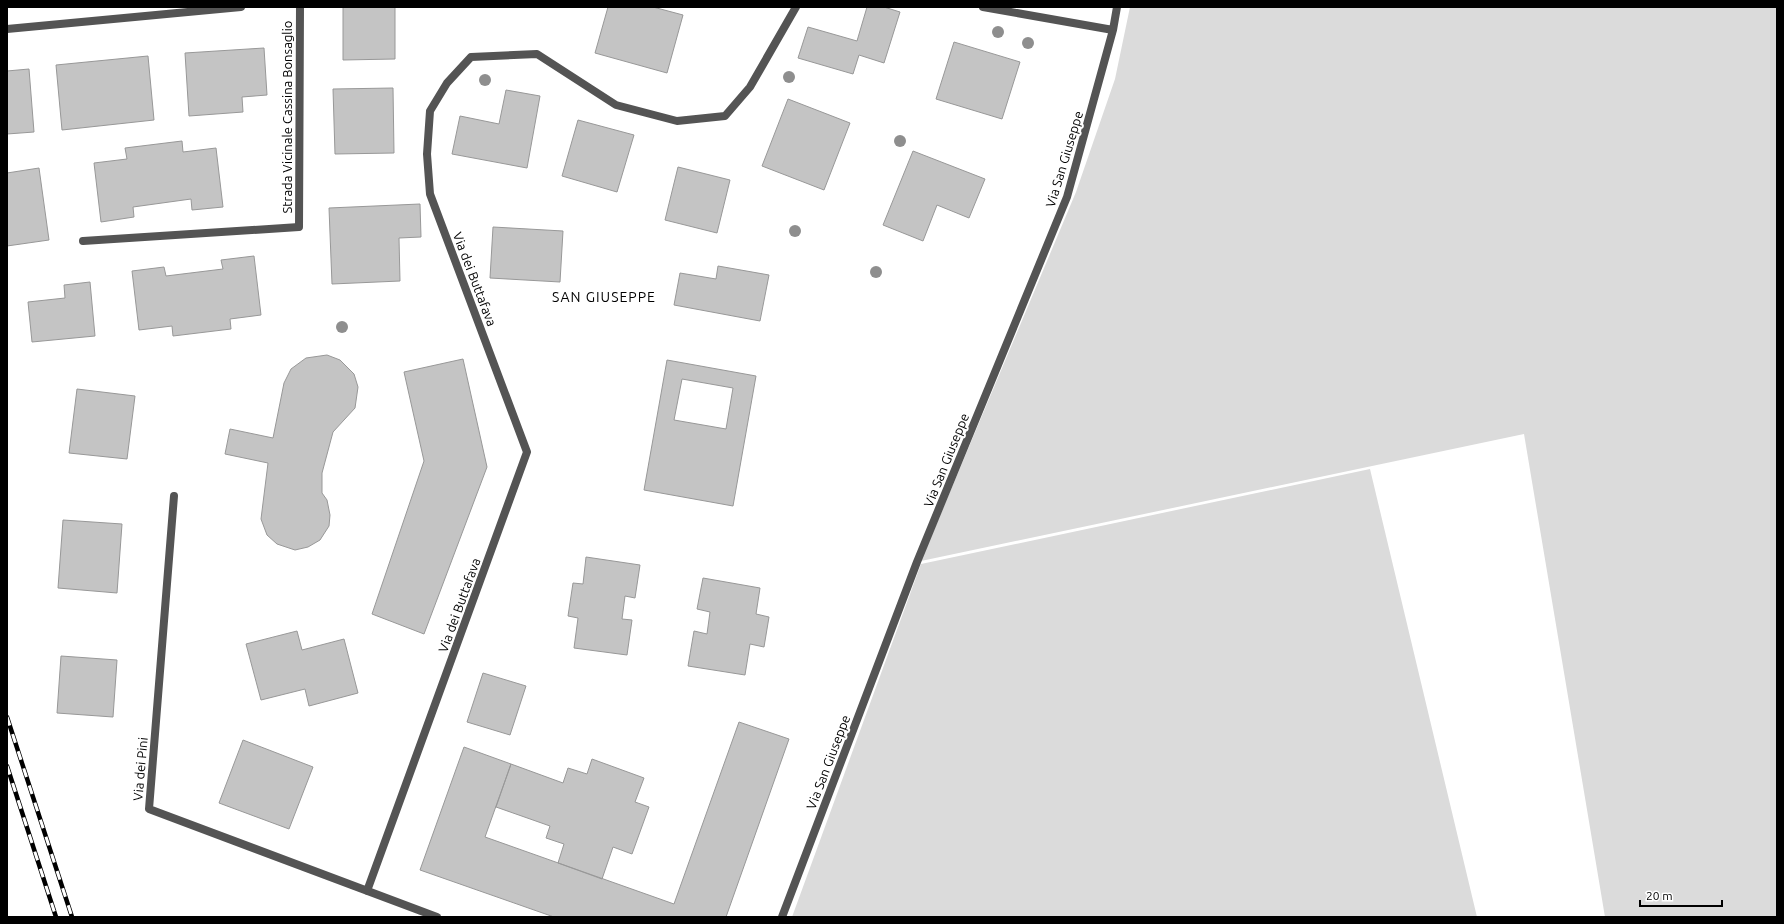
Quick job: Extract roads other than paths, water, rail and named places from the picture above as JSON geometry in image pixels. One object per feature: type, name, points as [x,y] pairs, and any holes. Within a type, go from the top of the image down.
[{"type":"street","points":[[7,29],[242,7]]},
{"type":"street","name":"Strada Vicinale Cassina Bonsaglio","points":[[83,241],[299,227],[300,7]]},
{"type":"street","name":"Via dei Buttafava","points":[[367,892],[527,452],[430,194],[427,154],[430,111],[447,83],[471,57],[536,54],[616,105],[677,121],[725,116],[750,87],[796,7]]},
{"type":"street","points":[[984,7],[1113,30]]},
{"type":"street","name":"Via San Giuseppe","points":[[782,917],[917,562],[1067,197],[1113,30],[1116,7]]},
{"type":"street","name":"Via dei Pini","points":[[174,496],[149,809],[436,917]]},
{"type":"railway","points":[[7,717],[72,917]]},
{"type":"railway","points":[[7,766],[56,917]]},
{"type":"district","name":"SAN GIUSEPPE","points":[[604,297]]}]
